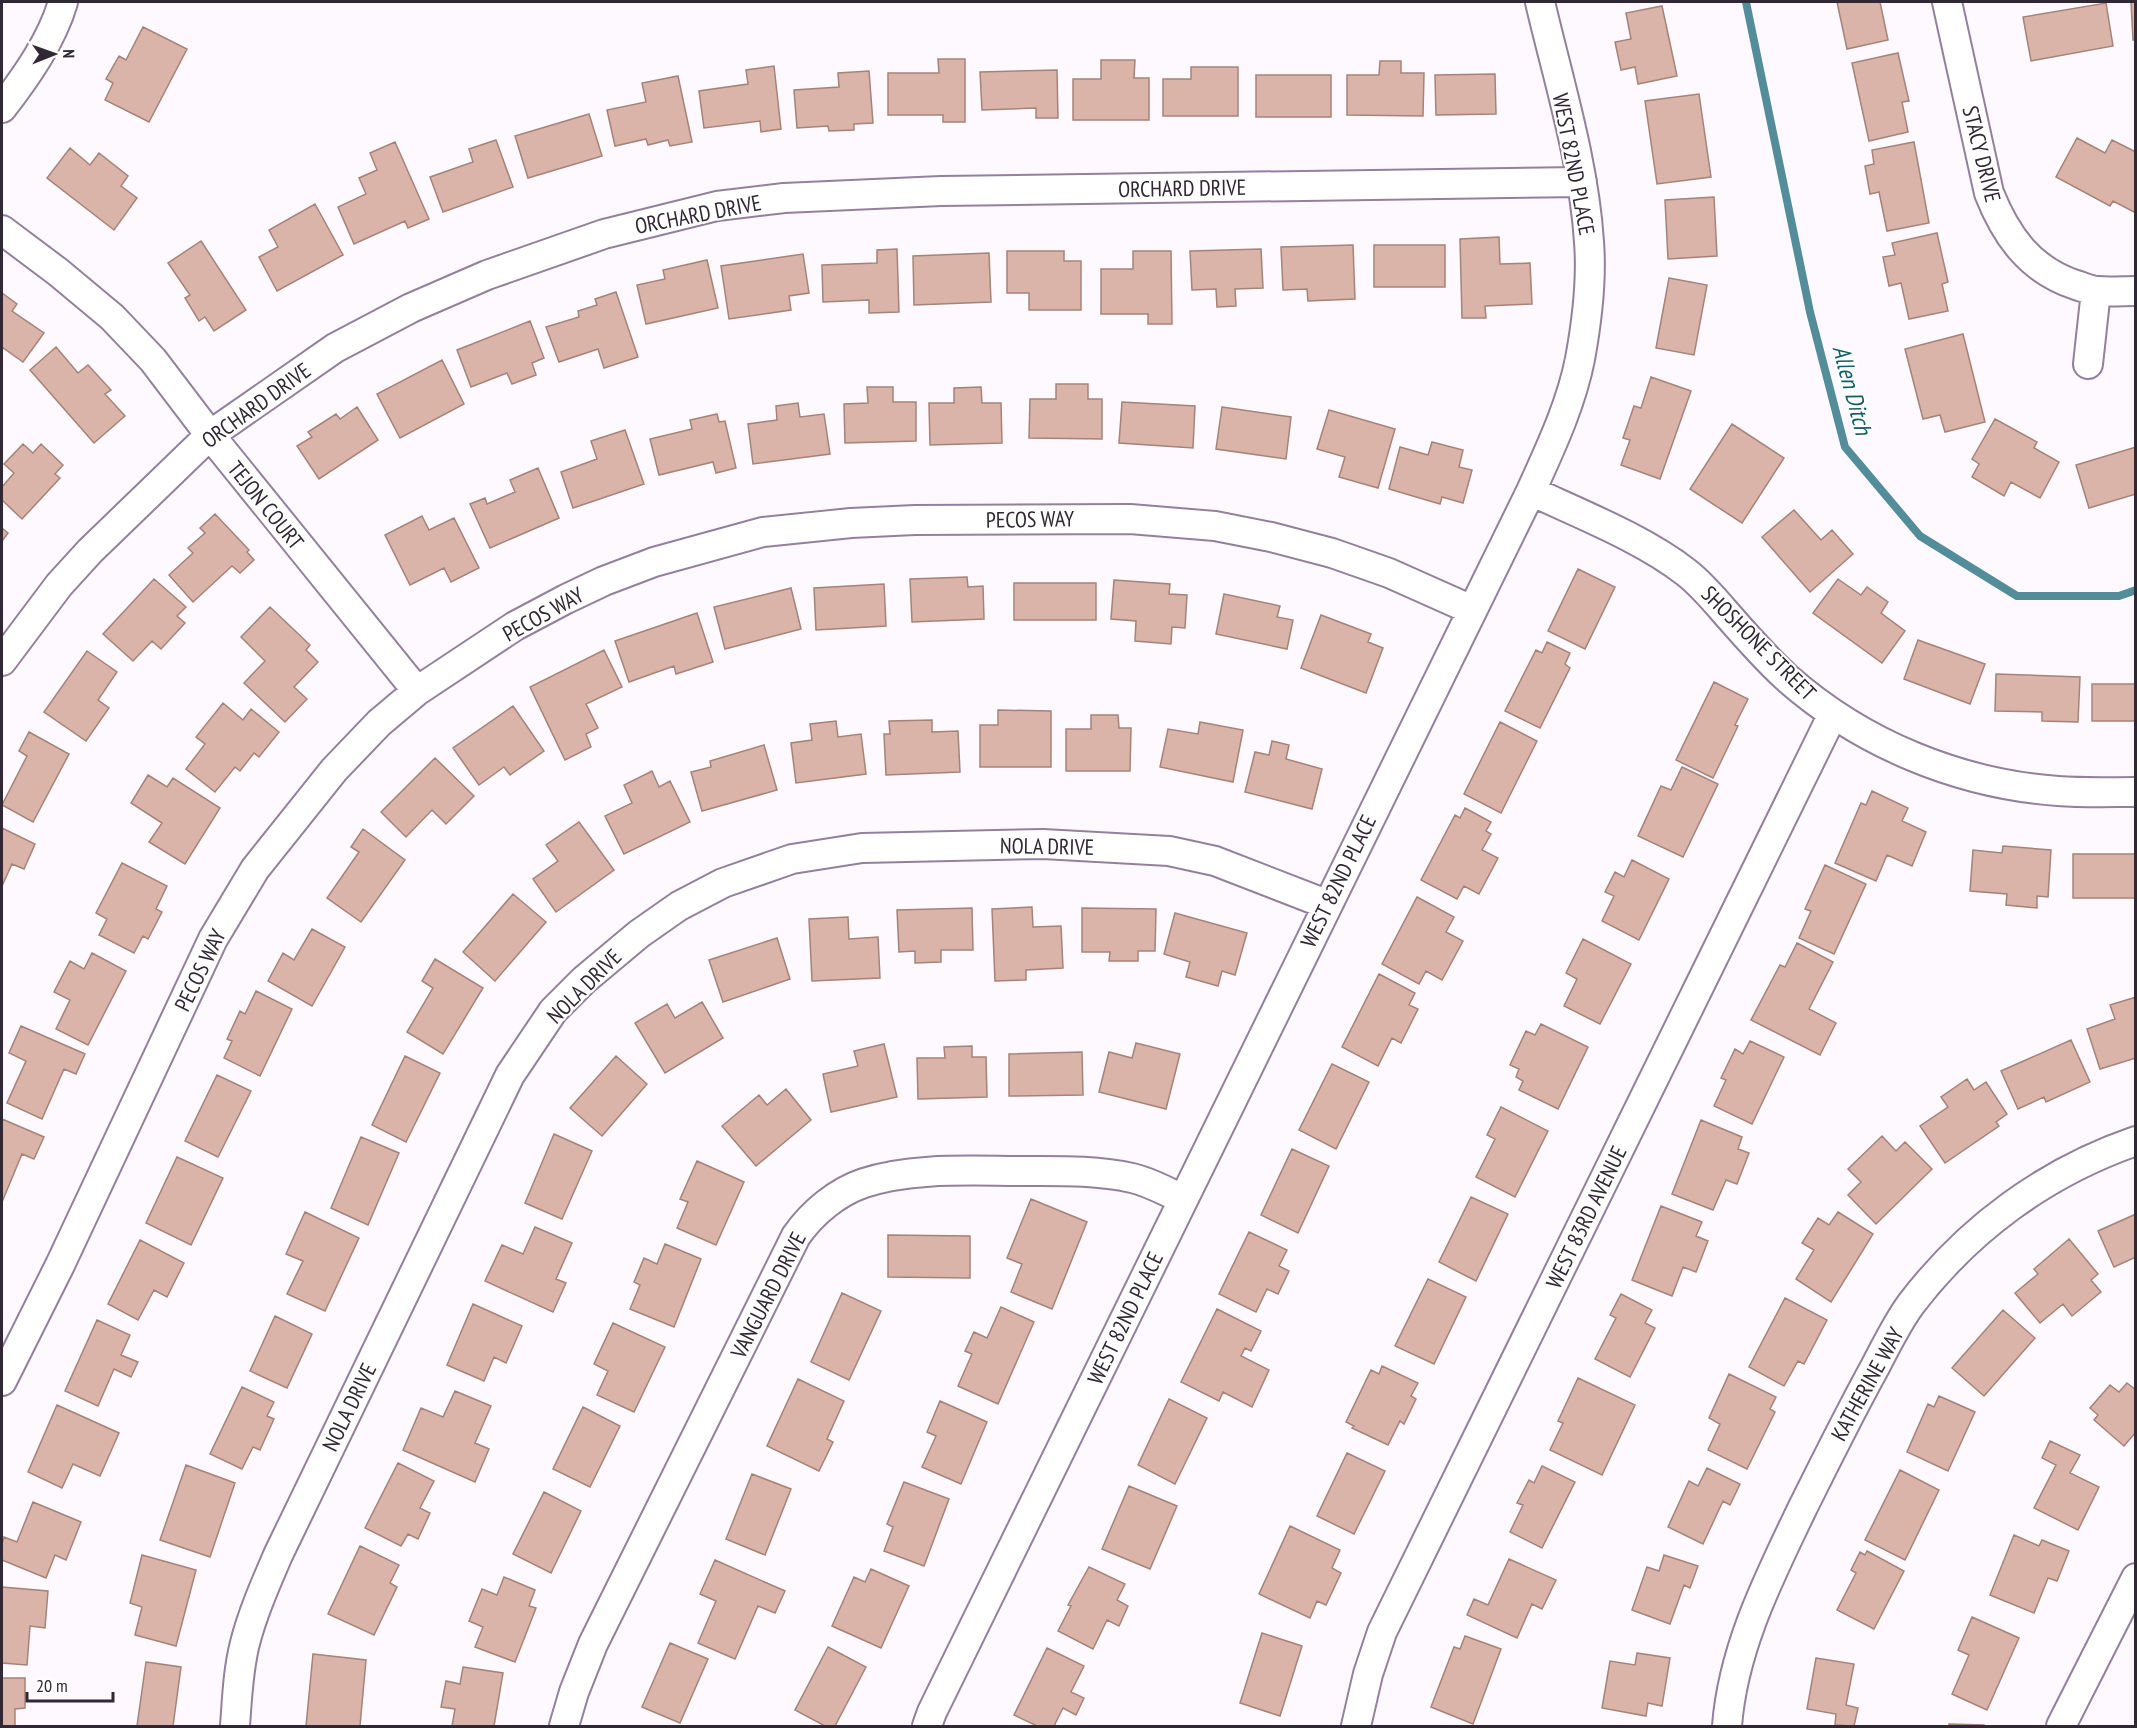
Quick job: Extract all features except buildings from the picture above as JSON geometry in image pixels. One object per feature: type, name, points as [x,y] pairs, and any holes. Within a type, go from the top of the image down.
[{"type":"street","points":[[2,108],[34,62],[63,2]]},
{"type":"street","name":"WEST 82ND PLACE","points":[[927,1726],[1326,904],[1531,491],[1572,389],[1580,360],[1589,300],[1590,243],[1582,182],[1540,2]]},
{"type":"street","name":"STACY DRIVE","points":[[1947,2],[1989,193],[1999,218],[2013,240],[2028,258],[2049,274],[2067,282],[2096,291],[2136,291]]},
{"type":"street","name":"ORCHARD DRIVE","points":[[2,662],[45,603],[90,551],[210,435],[335,348],[411,308],[487,275],[604,234],[717,206],[784,198],[941,191],[1582,182]]},
{"type":"street","name":"TEJON COURT","points":[[2,230],[112,317],[153,360],[210,435],[417,692]]},
{"type":"street","points":[[2088,364],[2096,291]]},
{"type":"street","name":"SHOSHONE STREET","points":[[1531,491],[1628,537],[1686,572],[1787,678],[1833,714],[1863,733],[1924,761],[1966,776],[2018,787],[2057,791],[2136,792]]},
{"type":"street","name":"PECOS WAY","points":[[2,1381],[60,1264],[213,939],[255,869],[334,770],[380,723],[417,692],[516,626],[567,598],[654,562],[763,532],[851,523],[915,520],[1130,519],[1215,526],[1271,537],[1332,553],[1389,573],[1472,610]]},
{"type":"street","name":"WEST 83RD AVENUE","points":[[1356,1726],[1368,1674],[1382,1632],[1833,714]]},
{"type":"street","name":"NOLA DRIVE","points":[[235,1726],[245,1642],[278,1555],[510,1075],[553,1011],[584,980],[639,934],[679,906],[723,883],[792,859],[862,848],[1042,844],[1169,851],[1215,861],[1326,904]]},
{"type":"street","name":"KATHERINE WAY","points":[[1727,1726],[1741,1651],[1763,1592],[1843,1425],[1911,1305],[1953,1255],[2002,1211],[2071,1167],[2101,1153],[2136,1141]]},
{"type":"street","name":"VANGUARD DRIVE","points":[[564,1726],[593,1644],[796,1236],[805,1222],[834,1197],[862,1184],[892,1176],[975,1171],[1109,1174],[1135,1179],[1183,1199]]},
{"type":"street","points":[[2061,1726],[2136,1578]]},
{"type":"waterway","name":"Allen Ditch","points":[[1746,2],[1810,312],[1845,447],[1920,536],[2017,596],[2119,596],[2136,590]]}]
